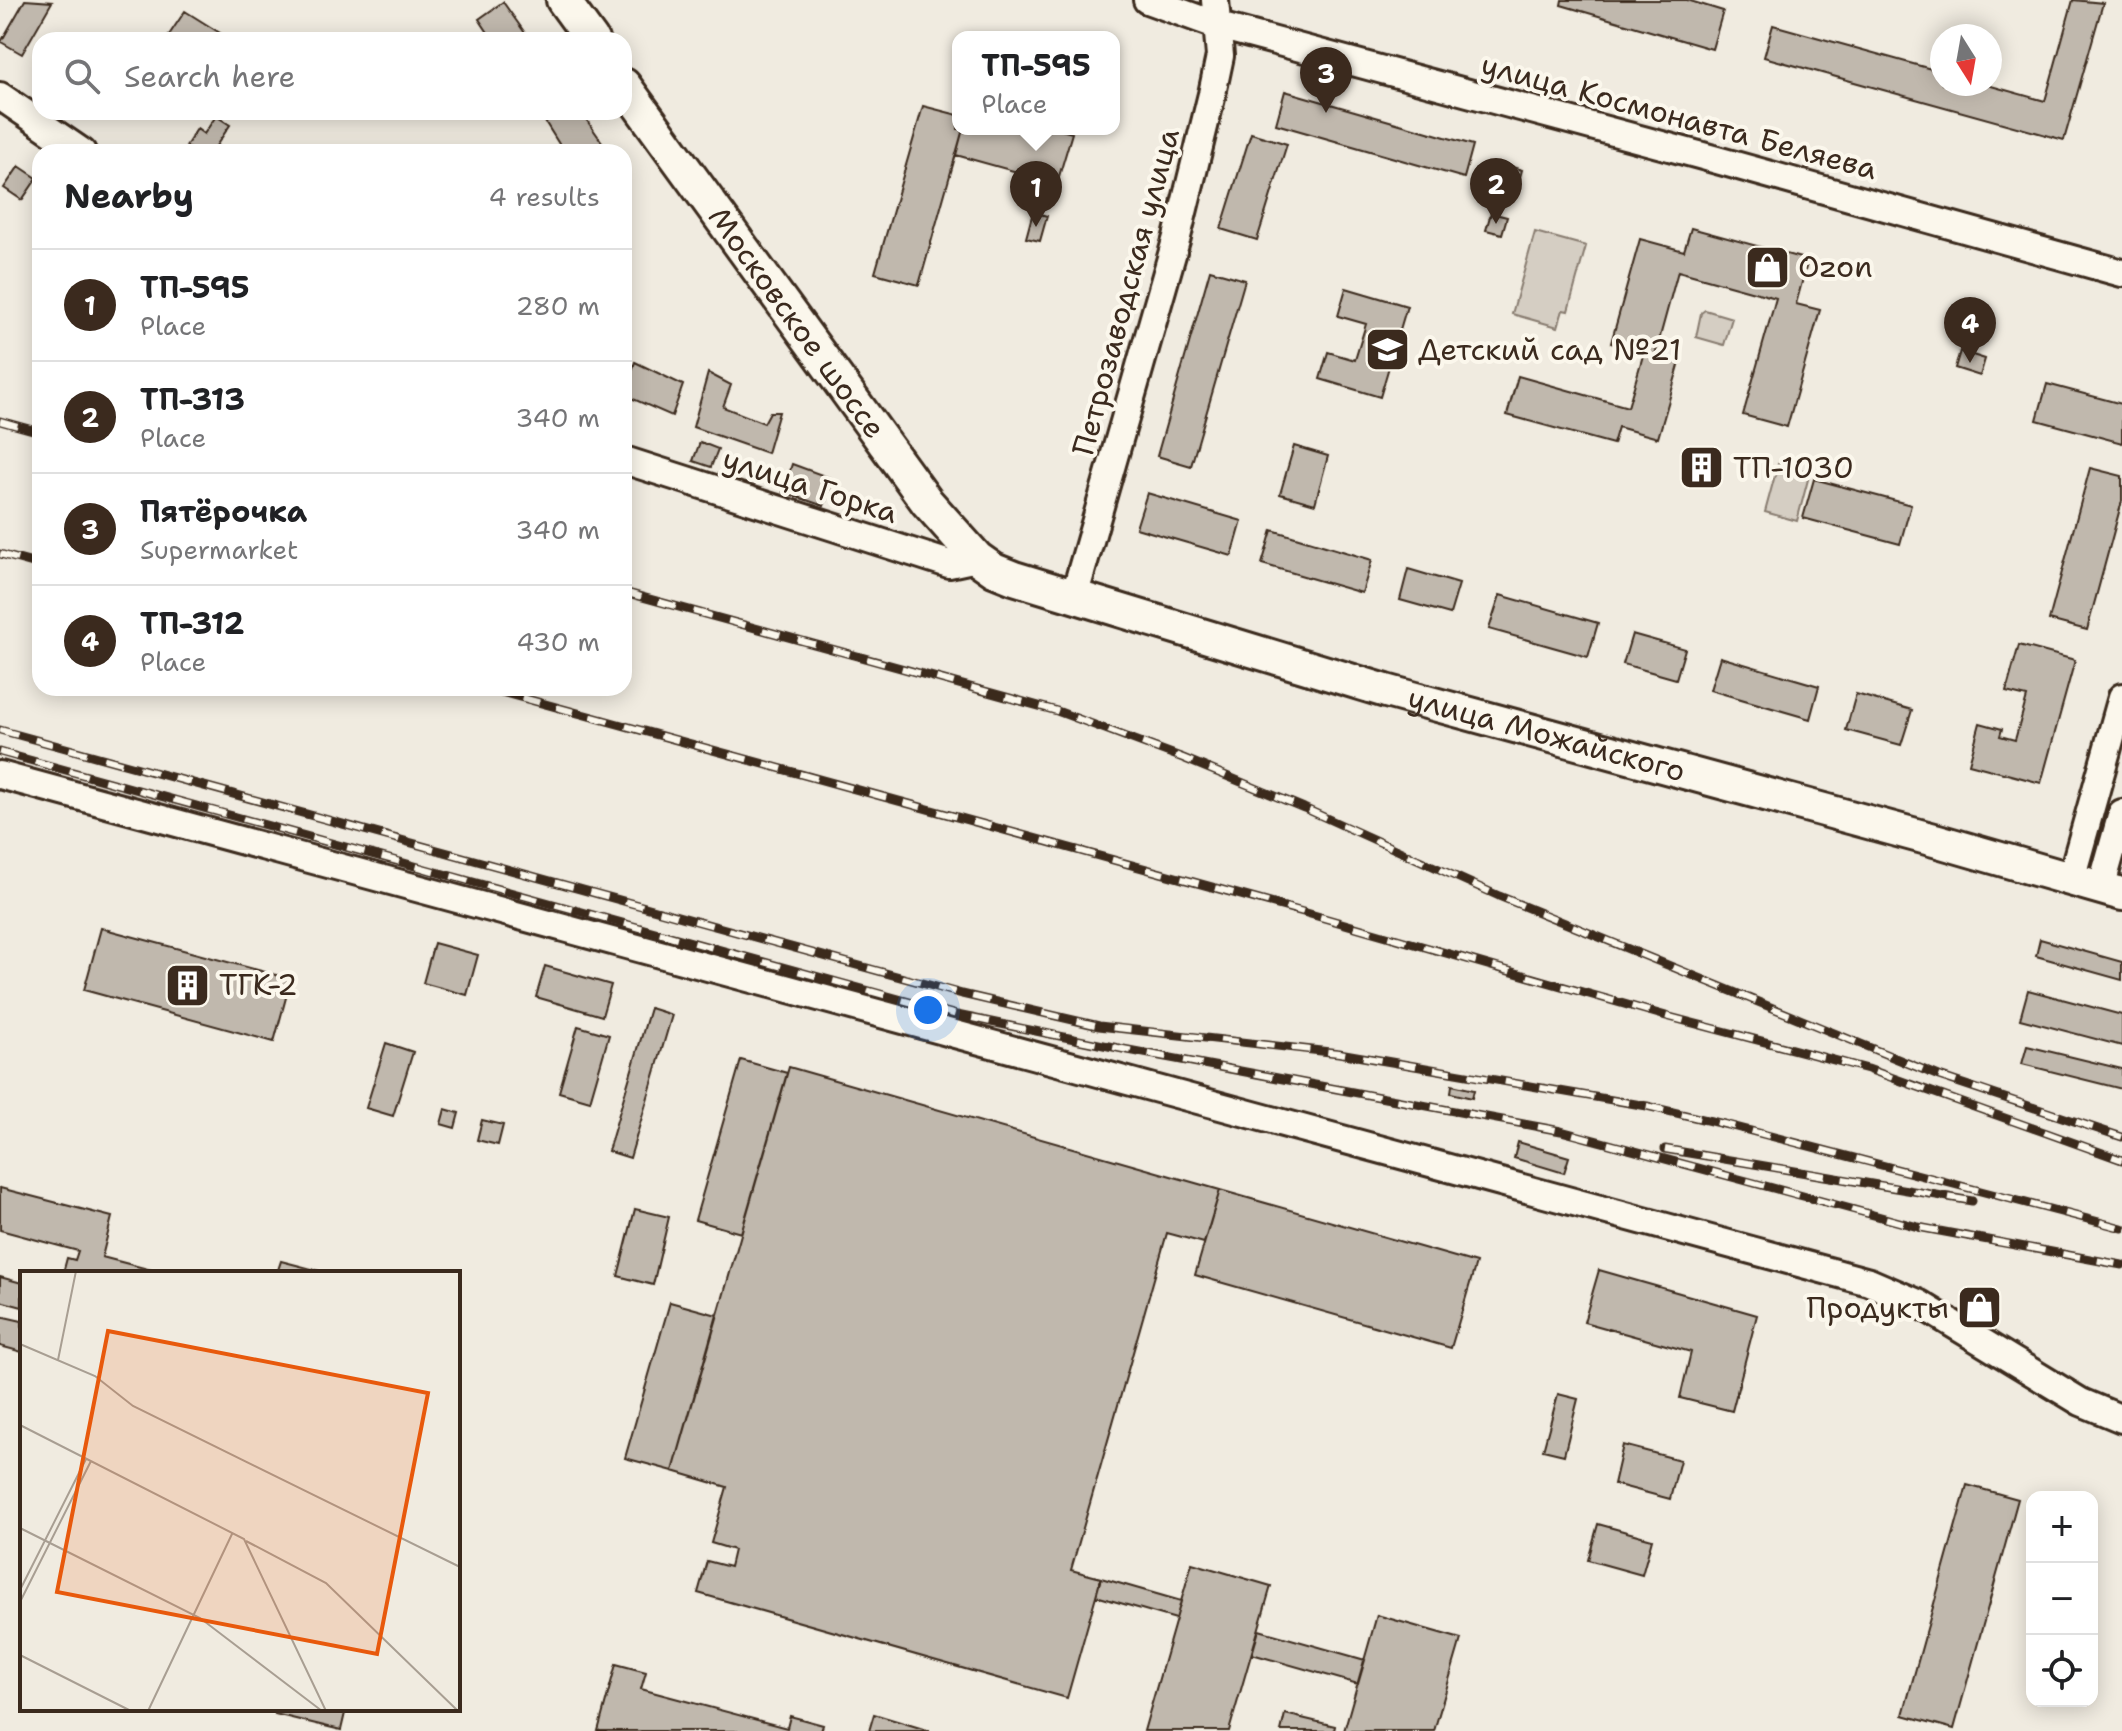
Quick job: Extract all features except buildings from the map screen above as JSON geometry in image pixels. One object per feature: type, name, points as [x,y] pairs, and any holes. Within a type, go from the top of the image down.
[{"type":"main road","points":[[563,0],[586,32]]},
{"type":"main road","name":"Московское шоссе","points":[[632,96],[927,502],[977,558]]},
{"type":"main road","name":"улица Можайского","points":[[977,558],[1004,574],[1074,597],[1386,691],[2098,887]]},
{"type":"street","points":[[1147,0],[1219,26]]},
{"type":"street","name":"Петрозаводская улица","points":[[1074,597],[1177,237],[1218,69],[1219,26],[1215,0]]},
{"type":"street","name":"улица Космонавта Беляева","points":[[1219,26],[2122,273]]},
{"type":"street","points":[[0,96],[32,118]]},
{"type":"street","points":[[35,120],[70,144]]},
{"type":"street","name":"улица Горка","points":[[632,463],[949,564],[977,558]]},
{"type":"street","points":[[2098,887],[2122,697]]},
{"type":"street","points":[[0,775],[1869,1282],[1920,1304],[2081,1402],[2122,1419]]},
{"type":"street","points":[[2098,887],[2122,813]]},
{"type":"shaded area","points":[[1535,232],[1586,246],[1568,311],[1563,310],[1558,327],[1512,314]]},
{"type":"shaded area","points":[[1705,310],[1732,318],[1724,345],[1696,337],[1701,313]]},
{"type":"shaded area","points":[[1778,464],[1810,472],[1797,521],[1765,512]]},
{"type":"railway","points":[[0,421],[32,430]]},
{"type":"railway","points":[[0,554],[32,563]]},
{"type":"railway","points":[[632,594],[1057,711],[1304,808],[1499,896],[1939,1076],[2122,1137]]},
{"type":"railway","points":[[516,696],[1303,912],[1666,1016],[1868,1069],[2122,1160]]},
{"type":"railway","points":[[0,730],[962,994],[1099,1026],[1339,1053],[1647,1106],[2122,1228]]},
{"type":"railway","points":[[0,752],[957,1015],[1561,1131],[1918,1227],[2122,1265]]},
{"type":"railway","points":[[1665,1149],[1972,1201]]},
{"type":"place","name":"Пятёрочка","points":[[1326,113]]},
{"type":"place","name":"ТП-313","points":[[1496,224]]},
{"type":"place","name":"ТП-595","points":[[1036,227]]},
{"type":"place","name":"Ozon","points":[[1767,267]]},
{"type":"place","name":"Детский сад №21","points":[[1387,350]]},
{"type":"place","name":"ТП-312","points":[[1970,363]]},
{"type":"place","name":"ТП-1030","points":[[1702,468]]},
{"type":"place","name":"ТГК-2","points":[[188,985]]},
{"type":"place","name":"Продукты","points":[[1980,1308]]}]
